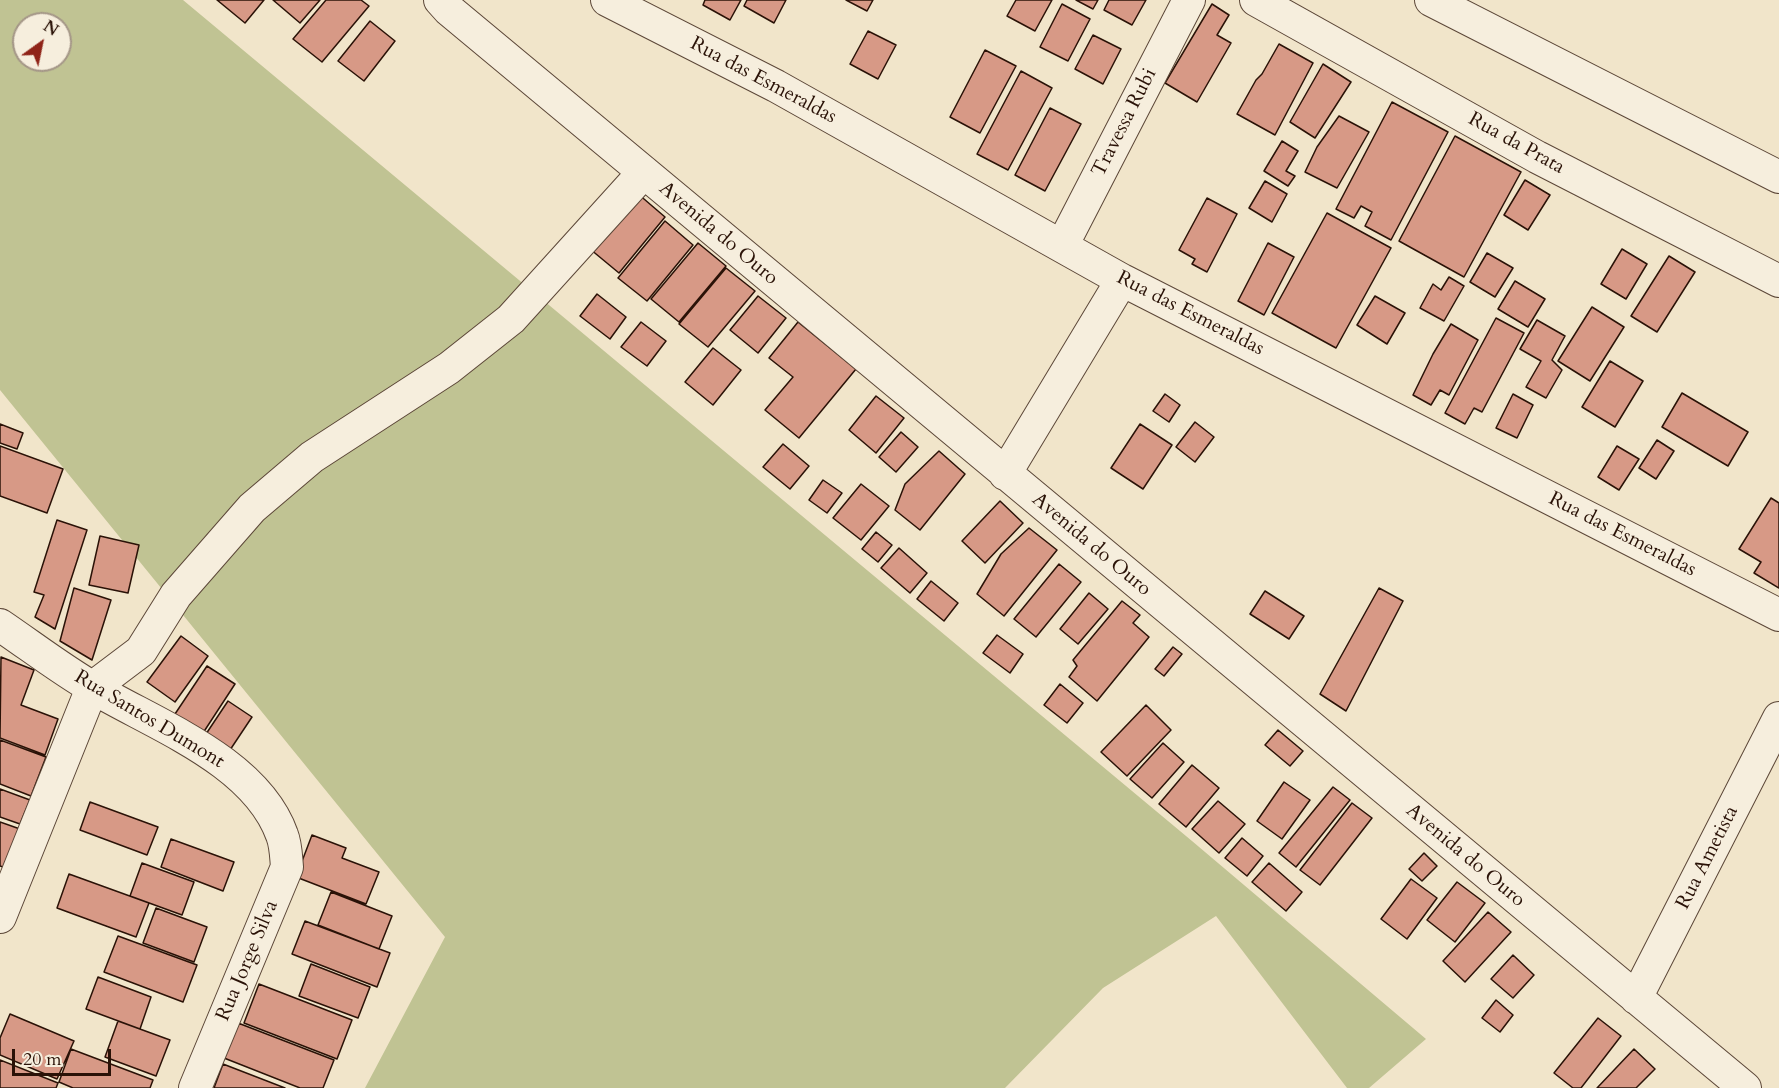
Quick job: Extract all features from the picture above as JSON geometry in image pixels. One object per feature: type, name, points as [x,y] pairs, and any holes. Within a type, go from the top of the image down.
[{"type":"street","name":"Avenida do Ouro","points":[[440,0],[449,10],[1005,474],[1745,1088]]},
{"type":"street","name":"Rua das Esmeraldas","points":[[607,0],[776,86],[1122,280],[1779,615]]},
{"type":"street","name":"Travessa Rubi","points":[[1062,246],[1189,0]]},
{"type":"street","name":"Rua da Prata","points":[[1256,0],[1537,157],[1779,281]]},
{"type":"street","points":[[1431,0],[1779,177]]},
{"type":"street","points":[[0,917],[92,688],[141,651],[176,595],[252,508],[312,457],[449,368],[511,320],[644,172]]},
{"type":"street","points":[[1005,474],[1122,280]]},
{"type":"street","name":"Rua Santos Dumont","points":[[0,625],[92,688],[219,758],[254,789],[271,814],[283,836],[287,867]]},
{"type":"street","name":"Rua Ametista","points":[[1636,998],[1779,718]]},
{"type":"street","name":"Rua Jorge Silva","points":[[195,1088],[287,867]]},
{"type":"green space","points":[[0,0],[183,0],[1192,841],[1426,1039],[1369,1088],[1347,1088],[1216,916],[1103,988],[1005,1088],[365,1088],[445,937],[0,390]]},
{"type":"building","points":[[217,0],[264,0],[245,23]]},
{"type":"building","points":[[273,0],[320,0],[300,23]]},
{"type":"building","points":[[326,0],[361,0],[369,6],[322,62],[293,39]]},
{"type":"building","points":[[705,0],[741,0],[730,20],[703,5]]},
{"type":"building","points":[[747,0],[786,0],[774,23],[744,6]]},
{"type":"building","points":[[846,0],[873,0],[867,11]]},
{"type":"building","points":[[1016,0],[1052,0],[1035,31],[1007,16]]},
{"type":"building","points":[[1076,0],[1098,0],[1093,9]]},
{"type":"building","points":[[1109,0],[1146,0],[1132,25],[1104,10]]},
{"type":"building","points":[[1062,4],[1090,19],[1068,61],[1040,47]]},
{"type":"building","points":[[1212,4],[1229,15],[1217,35],[1231,43],[1197,102],[1165,83]]},
{"type":"building","points":[[370,21],[395,41],[364,81],[338,61]]},
{"type":"building","points":[[868,31],[896,45],[878,79],[850,64]]},
{"type":"building","points":[[1093,35],[1121,49],[1103,84],[1075,69]]},
{"type":"building","points":[[1279,44],[1313,63],[1275,135],[1237,114]]},
{"type":"building","points":[[985,50],[1016,66],[980,133],[950,117]]},
{"type":"building","points":[[1323,64],[1351,82],[1315,138],[1290,122]]},
{"type":"building","points":[[1021,71],[1052,88],[1008,170],[977,154]]},
{"type":"building","points":[[1392,102],[1448,132],[1391,240],[1365,226],[1372,212],[1361,206],[1354,218],[1336,209]]},
{"type":"building","points":[[1050,108],[1081,124],[1045,191],[1015,175]]},
{"type":"building","points":[[1339,116],[1369,132],[1337,188],[1305,172],[1317,147]]},
{"type":"building","points":[[1455,136],[1521,172],[1464,277],[1399,241]]},
{"type":"building","points":[[1282,141],[1298,151],[1286,171],[1295,176],[1288,186],[1264,171]]},
{"type":"building","points":[[1525,180],[1550,195],[1528,230],[1504,215]]},
{"type":"building","points":[[1265,181],[1287,194],[1272,222],[1249,208]]},
{"type":"building","points":[[637,193],[665,217],[619,273],[590,249]]},
{"type":"building","points":[[1207,198],[1237,214],[1207,272],[1192,264],[1195,259],[1179,250]]},
{"type":"building","points":[[1327,213],[1391,248],[1336,348],[1272,313]]},
{"type":"building","points":[[665,221],[693,245],[647,301],[618,278]]},
{"type":"building","points":[[698,243],[726,266],[679,322],[651,299]]},
{"type":"building","points":[[1268,243],[1294,257],[1264,315],[1238,301]]},
{"type":"building","points":[[1622,249],[1647,264],[1626,299],[1601,284]]},
{"type":"building","points":[[1487,253],[1513,268],[1495,297],[1470,282]]},
{"type":"building","points":[[1669,256],[1695,272],[1657,332],[1631,316]]},
{"type":"building","points":[[726,268],[755,291],[708,347],[679,324]]},
{"type":"building","points":[[1449,277],[1464,286],[1444,321],[1420,308],[1433,284],[1441,290]]},
{"type":"building","points":[[1515,281],[1545,299],[1528,327],[1498,309]]},
{"type":"building","points":[[597,294],[626,317],[610,339],[580,316]]},
{"type":"building","points":[[758,296],[786,318],[758,353],[730,330]]},
{"type":"building","points":[[1375,296],[1405,313],[1387,344],[1357,325]]},
{"type":"building","points":[[1592,307],[1624,327],[1590,381],[1558,361]]},
{"type":"building","points":[[1496,318],[1524,333],[1482,412],[1474,408],[1465,424],[1445,413]]},
{"type":"building","points":[[1537,320],[1565,336],[1552,360],[1562,370],[1546,398],[1526,387],[1541,361],[1520,349]]},
{"type":"building","points":[[641,322],[666,341],[647,366],[621,347]]},
{"type":"building","points":[[798,322],[856,369],[799,438],[765,410],[793,377],[769,358]]},
{"type":"building","points":[[1451,324],[1478,340],[1449,395],[1440,390],[1431,405],[1413,395]]},
{"type":"building","points":[[713,348],[741,370],[713,405],[685,382]]},
{"type":"building","points":[[1610,361],[1643,381],[1615,427],[1582,407]]},
{"type":"building","points":[[1682,393],[1748,432],[1728,466],[1662,427]]},
{"type":"building","points":[[1165,394],[1180,405],[1169,422],[1153,411]]},
{"type":"building","points":[[1513,394],[1533,405],[1517,438],[1496,428]]},
{"type":"building","points":[[876,396],[904,418],[876,453],[849,430]]},
{"type":"building","points":[[1195,422],[1214,437],[1195,462],[1176,447]]},
{"type":"building","points":[[0,424],[23,433],[17,449],[0,443]]},
{"type":"building","points":[[1140,424],[1172,445],[1143,489],[1111,468]]},
{"type":"building","points":[[901,432],[918,447],[896,472],[879,457]]},
{"type":"building","points":[[1657,440],[1674,451],[1656,479],[1639,468]]},
{"type":"building","points":[[783,444],[809,466],[790,489],[763,467]]},
{"type":"building","points":[[0,446],[63,469],[47,513],[0,496]]},
{"type":"building","points":[[1617,446],[1639,459],[1619,490],[1598,477]]},
{"type":"building","points":[[939,451],[965,474],[920,530],[895,510],[905,484]]},
{"type":"building","points":[[823,480],[842,493],[827,513],[809,500]]},
{"type":"building","points":[[861,484],[889,506],[861,540],[833,518]]},
{"type":"building","points":[[1771,498],[1779,503],[1779,588],[1754,573],[1761,562],[1739,549]]},
{"type":"building","points":[[1000,501],[1023,523],[985,563],[962,541]]},
{"type":"building","points":[[57,520],[87,530],[55,629],[35,617],[44,595],[34,592]]},
{"type":"building","points":[[1029,528],[1057,550],[1004,616],[977,594],[1001,554]]},
{"type":"building","points":[[876,532],[892,545],[878,562],[862,549]]},
{"type":"building","points":[[100,536],[139,545],[128,593],[89,585]]},
{"type":"building","points":[[899,548],[927,573],[910,593],[881,568]]},
{"type":"building","points":[[1059,564],[1081,582],[1036,637],[1014,619]]},
{"type":"building","points":[[931,581],[958,603],[944,621],[917,599]]},
{"type":"building","points":[[74,588],[111,600],[92,660],[60,641]]},
{"type":"building","points":[[1379,588],[1403,601],[1346,711],[1320,694]]},
{"type":"building","points":[[1265,591],[1304,616],[1289,639],[1250,614]]},
{"type":"building","points":[[1089,593],[1108,609],[1078,644],[1060,629]]},
{"type":"building","points":[[1122,601],[1140,615],[1133,623],[1149,637],[1097,701],[1069,677],[1077,666],[1073,660]]},
{"type":"building","points":[[997,635],[1023,654],[1010,673],[983,653]]},
{"type":"building","points":[[181,636],[208,656],[175,702],[147,682]]},
{"type":"building","points":[[1173,647],[1182,654],[1164,676],[1155,669]]},
{"type":"building","points":[[1,657],[34,670],[21,705],[58,719],[45,755],[0,738]]},
{"type":"building","points":[[207,666],[235,684],[203,733],[175,714]]},
{"type":"building","points":[[1060,684],[1083,703],[1067,723],[1044,705]]},
{"type":"building","points":[[228,701],[252,717],[228,753],[204,737]]},
{"type":"building","points":[[1146,705],[1171,730],[1127,776],[1101,752]]},
{"type":"building","points":[[1278,730],[1303,751],[1290,766],[1265,745]]},
{"type":"building","points":[[0,740],[46,757],[31,796],[0,784]]},
{"type":"building","points":[[1163,743],[1184,762],[1152,798],[1130,779]]},
{"type":"building","points":[[1192,765],[1219,788],[1186,827],[1159,804]]},
{"type":"building","points":[[1284,782],[1310,800],[1282,839],[1257,821]]},
{"type":"building","points":[[1333,787],[1350,800],[1296,867],[1279,853]]},
{"type":"building","points":[[0,789],[30,800],[20,824],[0,817]]},
{"type":"building","points":[[1218,801],[1245,824],[1219,853],[1192,829]]},
{"type":"building","points":[[90,802],[158,827],[147,855],[80,830]]},
{"type":"building","points":[[1352,803],[1372,818],[1320,885],[1300,870]]},
{"type":"building","points":[[0,822],[20,829],[6,868],[0,866]]},
{"type":"building","points":[[312,835],[346,848],[342,858],[379,872],[366,904],[296,877]]},
{"type":"building","points":[[1242,838],[1263,856],[1247,876],[1225,858]]},
{"type":"building","points":[[171,839],[234,862],[223,891],[161,867]]},
{"type":"building","points":[[1424,853],[1437,866],[1422,881],[1409,869]]},
{"type":"building","points":[[142,863],[194,882],[182,915],[130,896]]},
{"type":"building","points":[[1269,863],[1302,892],[1286,911],[1252,882]]},
{"type":"building","points":[[69,874],[149,903],[136,937],[57,908]]},
{"type":"building","points":[[1411,879],[1437,898],[1407,939],[1381,919]]},
{"type":"building","points":[[1457,882],[1485,903],[1455,942],[1427,920]]},
{"type":"building","points":[[331,892],[392,916],[379,949],[318,925]]},
{"type":"building","points":[[156,908],[207,927],[194,962],[143,943]]},
{"type":"building","points":[[1488,912],[1511,932],[1465,982],[1443,961]]},
{"type":"building","points":[[305,921],[390,953],[377,987],[292,954]]},
{"type":"building","points":[[118,936],[197,965],[183,1002],[104,972]]},
{"type":"building","points":[[1513,955],[1534,975],[1513,998],[1491,979]]},
{"type":"building","points":[[311,964],[370,987],[358,1018],[299,996]]},
{"type":"building","points":[[98,977],[151,997],[140,1029],[86,1009]]},
{"type":"building","points":[[259,984],[352,1020],[337,1059],[244,1023]]},
{"type":"building","points":[[1496,1000],[1513,1015],[1500,1032],[1482,1018]]},
{"type":"building","points":[[10,1014],[74,1041],[57,1079],[0,1055],[0,1038]]},
{"type":"building","points":[[1598,1018],[1621,1036],[1581,1088],[1573,1088],[1554,1073]]},
{"type":"building","points":[[118,1021],[170,1040],[156,1076],[105,1057]]},
{"type":"building","points":[[238,1023],[334,1060],[323,1088],[300,1088],[224,1058]]},
{"type":"building","points":[[71,1049],[153,1080],[150,1088],[73,1088],[59,1082]]},
{"type":"building","points":[[1634,1049],[1655,1069],[1636,1088],[1597,1088]]},
{"type":"building","points":[[0,1060],[58,1083],[56,1088],[0,1088]]},
{"type":"building","points":[[223,1064],[285,1088],[214,1088]]}]
